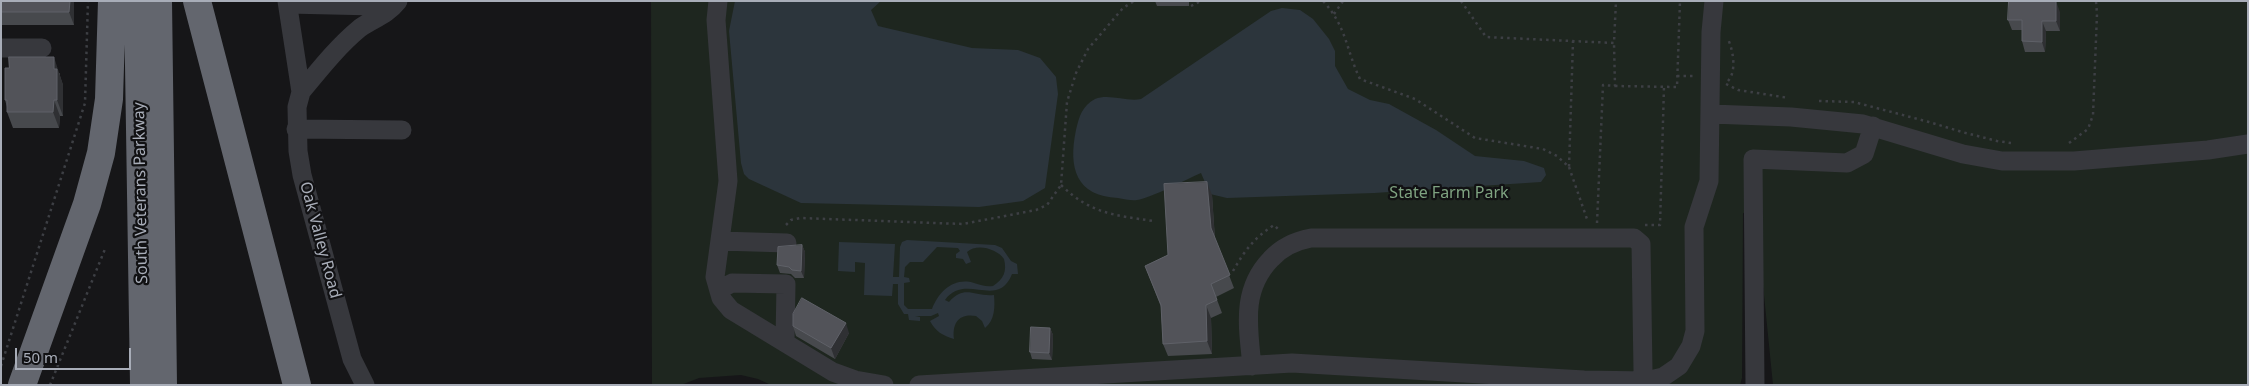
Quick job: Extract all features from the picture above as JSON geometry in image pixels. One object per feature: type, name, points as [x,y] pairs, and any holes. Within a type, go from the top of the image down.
[{"type":"highway","points":[[22,385],[87,204],[101,153],[109,99],[112,1]]},
{"type":"highway","name":"South Veterans Parkway","points":[[138,1],[144,385]]},
{"type":"highway","name":"South Veterans Parkway","points":[[158,1],[163,385]]},
{"type":"highway","points":[[197,1],[297,385]]},
{"type":"street","points":[[288,3],[375,6],[398,1]]},
{"type":"street","name":"Oak Valley Road","points":[[301,92],[361,28],[382,16],[398,1]]},
{"type":"street","points":[[718,1],[716,20],[728,181],[715,277],[721,298],[731,310],[785,341],[833,372],[855,380],[884,385]]},
{"type":"street","points":[[920,385],[1292,363],[1577,380],[1646,381],[1663,377],[1679,366],[1691,346],[1695,331],[1694,227],[1709,180],[1711,32],[1714,1]]},
{"type":"street","name":"Oak Valley Road","points":[[288,3],[301,92],[297,107],[296,129],[302,175],[352,359],[364,385]]},
{"type":"street","points":[[1,48],[42,48]]},
{"type":"street","points":[[1711,114],[1791,117],[1874,126],[1963,154],[2002,161],[2074,161],[2208,150],[2248,144]]},
{"type":"street","points":[[1754,385],[1753,159],[1848,163],[1864,154],[1874,126]]},
{"type":"street","points":[[296,129],[402,130]]},
{"type":"street","points":[[1252,366],[1249,311],[1254,280],[1274,255],[1297,240],[1311,238],[1634,238],[1641,244],[1643,371],[1646,381]]},
{"type":"street","points":[[720,241],[783,243]]},
{"type":"street","points":[[719,290],[732,283],[786,284],[785,341]]},
{"type":"path","points":[[1,366],[85,103],[88,1]]},
{"type":"path","points":[[783,243],[785,226],[791,220],[800,218],[963,224],[1036,210],[1047,204],[1061,185],[1067,102],[1076,73],[1088,49],[1123,8],[1134,1]]},
{"type":"path","points":[[1191,6],[1201,1]]},
{"type":"path","points":[[1323,1],[1334,14],[1345,33],[1360,80],[1415,99],[1474,138],[1543,149],[1558,156],[1569,167]]},
{"type":"path","points":[[1334,14],[1343,1]]},
{"type":"path","points":[[1461,1],[1486,37],[1614,43]]},
{"type":"path","points":[[1615,86],[1614,43],[1616,1]]},
{"type":"path","points":[[1573,41],[1569,167],[1589,225],[1597,225],[1603,85],[1677,87],[1680,1]]},
{"type":"path","points":[[2062,144],[2071,143],[2088,129],[2094,115],[2096,1]]},
{"type":"path","points":[[1725,84],[1738,90],[1790,99]]},
{"type":"path","points":[[1642,225],[1660,225],[1664,86]]},
{"type":"path","points":[[1816,101],[1854,102],[1997,141],[2018,143]]},
{"type":"path","points":[[1061,185],[1080,202],[1096,210],[1153,221]]},
{"type":"path","points":[[50,385],[105,248]]},
{"type":"green space","name":"State Farm Park","points":[[651,1],[2248,1],[2248,385],[1773,385],[1763,285],[1763,211],[1743,213],[1742,378],[1740,385],[771,385],[758,379],[741,375],[699,378],[681,385],[652,385]]},
{"type":"shaded area","points":[[735,1],[881,1],[871,10],[878,26],[972,48],[1018,50],[1040,58],[1056,77],[1058,94],[1045,188],[1023,201],[979,207],[801,203],[749,179],[744,174],[741,163],[729,31]]},
{"type":"shaded area","points":[[1282,8],[1300,10],[1313,19],[1329,39],[1335,51],[1335,66],[1348,89],[1370,100],[1389,104],[1436,130],[1475,156],[1524,161],[1544,168],[1546,175],[1541,182],[1374,193],[1227,198],[1210,194],[1201,173],[1151,196],[1135,200],[1104,196],[1084,186],[1078,178],[1073,156],[1077,125],[1087,105],[1100,97],[1141,99],[1271,11]]},
{"type":"shaded area","points":[[907,240],[995,245],[1002,248],[1011,261],[1017,264],[1018,274],[1012,274],[1006,284],[998,289],[990,291],[962,289],[953,292],[945,300],[949,302],[965,292],[994,295],[994,313],[988,325],[985,328],[982,321],[976,316],[965,316],[958,320],[954,328],[954,339],[940,333],[932,325],[930,321],[939,316],[938,313],[931,316],[915,316],[920,317],[920,321],[909,320],[908,314],[904,314],[898,304],[898,284],[893,284],[892,296],[864,295],[865,263],[855,262],[855,272],[838,271],[839,242],[895,244],[893,277],[899,277],[900,247],[902,242]],"holes":[[[937,247],[958,248],[960,251],[956,254],[956,258],[963,259],[966,264],[971,262],[967,252],[971,249],[987,248],[1001,255],[1004,259],[1005,271],[1000,281],[993,286],[960,282],[943,291],[932,309],[908,309],[904,305],[904,283],[910,282],[909,278],[904,277],[905,267],[910,262],[923,262]]]},
{"type":"building","points":[[1,1],[70,1],[69,12],[1,12]]},
{"type":"building","points":[[2009,1],[2056,1],[2056,21],[2042,21],[2042,42],[2022,41],[2022,20],[2008,20]]},
{"type":"building","points":[[9,57],[54,57],[54,69],[57,69],[57,100],[54,100],[53,112],[7,112],[5,68],[9,68]]},
{"type":"building","points":[[1207,182],[1211,228],[1230,275],[1211,284],[1217,300],[1206,305],[1207,341],[1163,344],[1161,305],[1145,266],[1168,255],[1164,184]]},
{"type":"building","points":[[802,245],[801,271],[777,265],[778,247]]},
{"type":"building","points":[[802,298],[846,323],[831,348],[793,326],[793,314]]},
{"type":"building","points":[[1031,327],[1050,328],[1049,353],[1030,352]]}]
